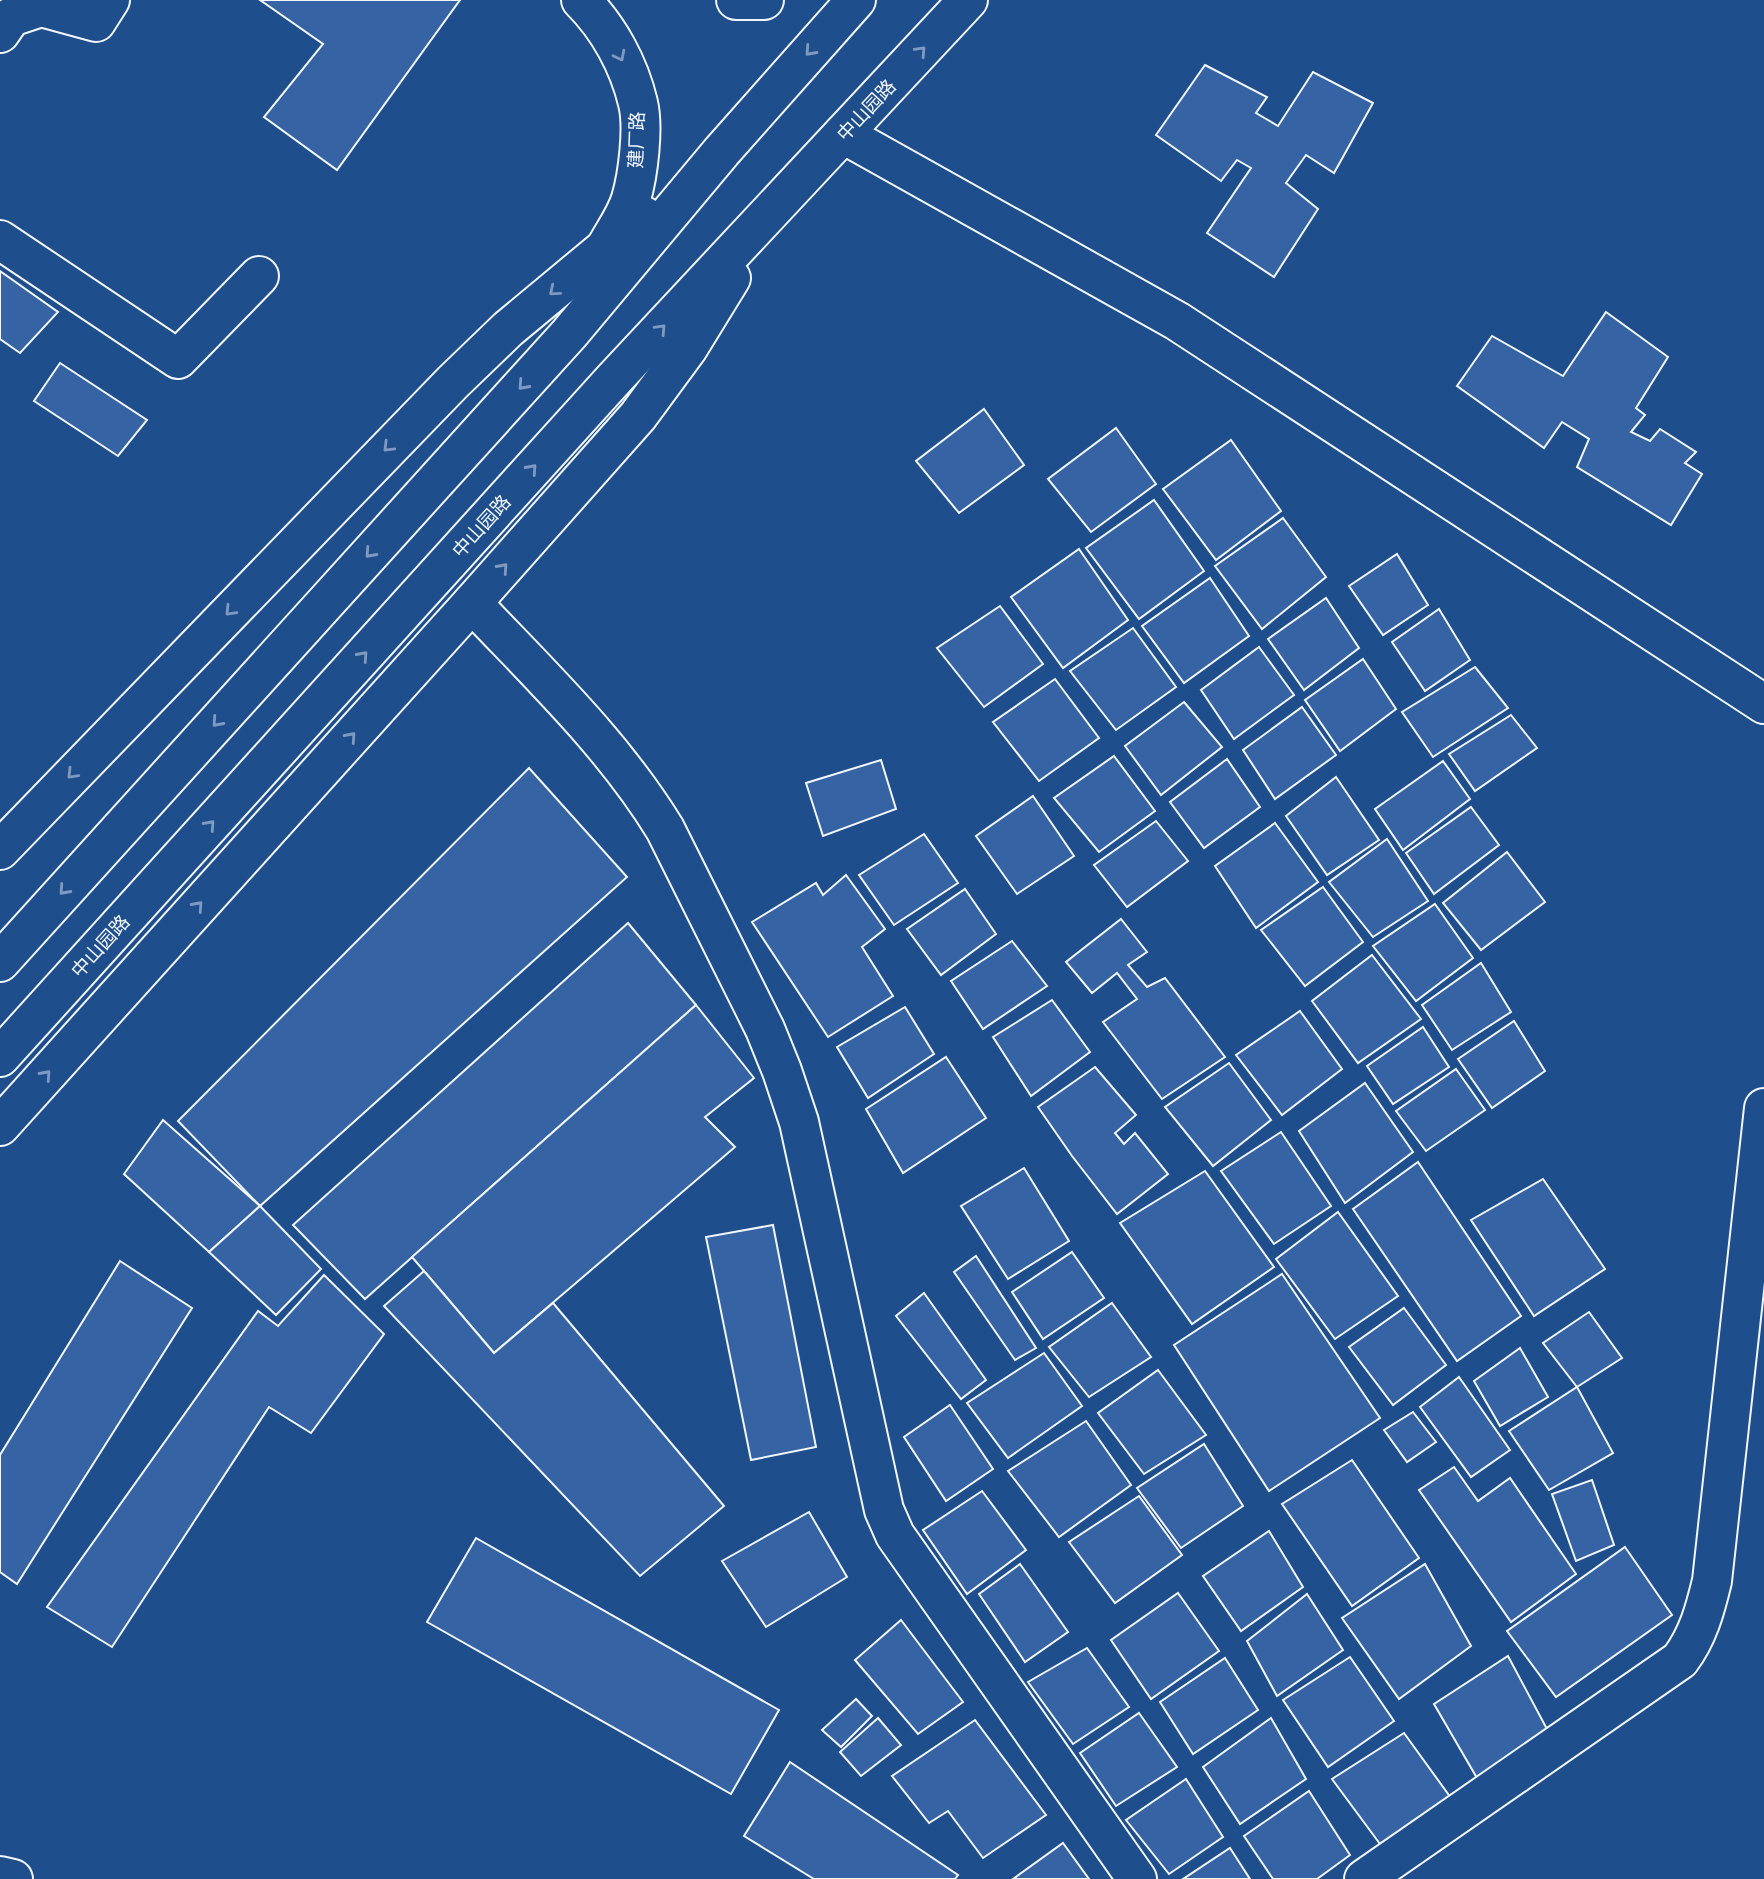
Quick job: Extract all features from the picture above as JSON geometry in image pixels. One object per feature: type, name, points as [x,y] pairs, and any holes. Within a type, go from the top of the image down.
[{"type":"main road","points":[[0,33],[11,17],[41,7],[96,22],[110,0]]},
{"type":"main road","name":"建厂路","points":[[582,0],[595,14],[623,58],[639,105],[640,153],[631,201],[606,247]]},
{"type":"main road","points":[[736,0],[764,0]]},
{"type":"main road","points":[[0,961],[569,334],[722,150],[856,0]]},
{"type":"main road","name":"中山园路","points":[[0,1057],[614,379],[968,0]]},
{"type":"main road","points":[[843,134],[1177,321],[1764,704]]},
{"type":"main road","points":[[0,850],[453,382],[508,329],[722,150]]},
{"type":"main road","points":[[0,1126],[638,416],[688,348],[774,208]]},
{"type":"main road","points":[[0,240],[178,359],[259,276]]},
{"type":"main road","points":[[472,603],[599,738],[646,797],[665,829],[765,1029],[799,1122],[884,1510],[895,1535],[1137,1879]]},
{"type":"main road","points":[[1364,1879],[1680,1660],[1691,1645],[1702,1622],[1712,1581],[1764,1108]]},
{"type":"main road","points":[[0,1876],[13,1879]]},
{"type":"building","points":[[260,0],[460,0],[337,170],[264,117],[323,44]]},
{"type":"building","points":[[1205,65],[1267,97],[1256,113],[1278,126],[1313,72],[1373,103],[1334,173],[1306,155],[1286,183],[1318,209],[1274,277],[1207,233],[1251,168],[1237,160],[1221,181],[1156,135]]},
{"type":"building","points":[[0,271],[58,312],[20,353],[0,339]]},
{"type":"building","points":[[1606,312],[1668,357],[1636,408],[1645,415],[1631,432],[1650,441],[1660,429],[1696,452],[1685,463],[1702,474],[1671,525],[1577,467],[1589,439],[1562,422],[1544,448],[1457,386],[1492,336],[1563,376]]},
{"type":"building","points":[[60,363],[147,420],[118,456],[34,401]]},
{"type":"building","points":[[984,409],[1024,465],[959,513],[916,461]]},
{"type":"building","points":[[1116,428],[1156,484],[1091,532],[1048,479]]},
{"type":"building","points":[[1231,440],[1281,511],[1216,560],[1163,489]]},
{"type":"building","points":[[1154,500],[1204,571],[1139,619],[1086,548]]},
{"type":"building","points":[[1283,518],[1326,577],[1262,629],[1215,566]]},
{"type":"building","points":[[1079,549],[1128,620],[1063,668],[1011,597]]},
{"type":"building","points":[[1397,554],[1428,605],[1383,635],[1349,586]]},
{"type":"building","points":[[1210,578],[1249,636],[1184,683],[1142,626]]},
{"type":"building","points":[[1326,598],[1359,648],[1304,690],[1268,639]]},
{"type":"building","points":[[1000,606],[1043,664],[984,707],[937,648]]},
{"type":"building","points":[[1439,609],[1470,660],[1425,691],[1392,642]]},
{"type":"building","points":[[1133,628],[1176,687],[1116,730],[1070,671]]},
{"type":"building","points":[[1259,647],[1294,695],[1234,739],[1201,690]]},
{"type":"building","points":[[1363,659],[1396,709],[1340,751],[1305,700]]},
{"type":"building","points":[[1475,667],[1508,708],[1433,757],[1402,712]]},
{"type":"building","points":[[1055,679],[1099,738],[1039,781],[993,722]]},
{"type":"building","points":[[1184,702],[1222,747],[1161,795],[1125,746]]},
{"type":"building","points":[[1302,707],[1336,755],[1275,799],[1243,750]]},
{"type":"building","points":[[1511,715],[1537,748],[1475,791],[1449,754]]},
{"type":"building","points":[[1114,756],[1155,811],[1099,852],[1054,798]]},
{"type":"building","points":[[1227,759],[1260,807],[1204,848],[1170,802]]},
{"type":"building","points":[[881,760],[896,809],[823,836],[806,783]]},
{"type":"building","points":[[1443,761],[1470,799],[1403,850],[1375,809]]},
{"type":"building","points":[[529,768],[627,877],[260,1206],[178,1121]]},
{"type":"building","points":[[1336,777],[1379,840],[1327,875],[1286,816]]},
{"type":"building","points":[[1033,796],[1074,856],[1017,894],[976,836]]},
{"type":"building","points":[[1471,807],[1499,845],[1434,894],[1406,853]]},
{"type":"building","points":[[1156,821],[1188,861],[1127,907],[1094,865]]},
{"type":"building","points":[[1275,823],[1318,882],[1256,928],[1215,866]]},
{"type":"building","points":[[924,834],[958,883],[894,925],[859,875]]},
{"type":"building","points":[[1387,839],[1428,901],[1373,937],[1329,882]]},
{"type":"building","points":[[1507,852],[1545,902],[1481,950],[1443,903]]},
{"type":"building","points":[[846,875],[885,929],[862,947],[893,996],[828,1037],[752,922],[816,883],[823,895]]},
{"type":"building","points":[[1323,887],[1363,942],[1305,986],[1261,930]]},
{"type":"building","points":[[965,889],[996,934],[941,975],[907,929]]},
{"type":"building","points":[[1435,904],[1473,958],[1416,1001],[1373,946]]},
{"type":"building","points":[[1121,919],[1147,952],[1128,965],[1147,987],[1165,978],[1225,1057],[1162,1099],[1103,1022],[1137,999],[1117,973],[1092,993],[1066,962]]},
{"type":"building","points":[[628,923],[696,1005],[365,1299],[293,1225]]},
{"type":"building","points":[[1012,941],[1047,986],[983,1029],[951,981]]},
{"type":"building","points":[[1372,955],[1421,1019],[1358,1063],[1312,1001]]},
{"type":"building","points":[[1481,963],[1511,1012],[1452,1050],[1422,1005]]},
{"type":"building","points":[[1052,1000],[1090,1052],[1031,1096],[993,1037]]},
{"type":"building","points":[[696,1005],[754,1078],[705,1117],[735,1147],[494,1353],[412,1257]]},
{"type":"building","points":[[905,1007],[934,1054],[868,1098],[837,1047]]},
{"type":"building","points":[[1300,1011],[1342,1069],[1282,1115],[1236,1055]]},
{"type":"building","points":[[1514,1021],[1545,1071],[1492,1108],[1458,1059]]},
{"type":"building","points":[[1423,1027],[1449,1067],[1393,1104],[1367,1066]]},
{"type":"building","points":[[946,1057],[986,1118],[903,1173],[866,1109]]},
{"type":"building","points":[[1229,1063],[1271,1120],[1213,1166],[1165,1107]]},
{"type":"building","points":[[1095,1067],[1136,1115],[1115,1133],[1124,1144],[1135,1133],[1168,1174],[1117,1214],[1038,1107]]},
{"type":"building","points":[[1456,1069],[1485,1110],[1426,1151],[1396,1111]]},
{"type":"building","points":[[1365,1083],[1413,1152],[1345,1203],[1299,1131]]},
{"type":"building","points":[[163,1120],[260,1206],[209,1252],[124,1174]]},
{"type":"building","points":[[1281,1132],[1331,1206],[1274,1244],[1221,1171]]},
{"type":"building","points":[[1418,1162],[1521,1316],[1457,1361],[1353,1209]]},
{"type":"building","points":[[1024,1168],[1069,1241],[1008,1279],[961,1206]]},
{"type":"building","points":[[1205,1171],[1274,1267],[1192,1324],[1120,1223]]},
{"type":"building","points":[[1543,1179],[1605,1269],[1534,1316],[1471,1220]]},
{"type":"building","points":[[260,1206],[321,1269],[276,1315],[209,1252]]},
{"type":"building","points":[[1338,1212],[1398,1296],[1335,1339],[1276,1259]]},
{"type":"building","points":[[773,1225],[816,1447],[751,1460],[706,1237]]},
{"type":"building","points":[[1072,1252],[1104,1298],[1043,1339],[1012,1292]]},
{"type":"building","points":[[976,1256],[1036,1348],[1015,1360],[954,1272]]},
{"type":"building","points":[[120,1261],[192,1308],[17,1584],[0,1572],[0,1455]]},
{"type":"building","points":[[424,1271],[494,1353],[553,1303],[724,1506],[640,1576],[384,1306]]},
{"type":"building","points":[[1282,1274],[1380,1418],[1269,1491],[1174,1345]]},
{"type":"building","points":[[324,1275],[384,1334],[311,1433],[269,1407],[112,1647],[47,1607],[258,1311],[278,1326]]},
{"type":"building","points":[[924,1293],[986,1380],[961,1399],[896,1316]]},
{"type":"building","points":[[1112,1303],[1151,1357],[1089,1397],[1049,1347]]},
{"type":"building","points":[[1404,1308],[1446,1365],[1393,1405],[1349,1347]]},
{"type":"building","points":[[1589,1312],[1622,1358],[1577,1387],[1543,1343]]},
{"type":"building","points":[[1520,1348],[1548,1397],[1500,1426],[1474,1381]]},
{"type":"building","points":[[1044,1353],[1082,1406],[1008,1458],[967,1403]]},
{"type":"building","points":[[1158,1370],[1206,1435],[1144,1474],[1098,1413]]},
{"type":"building","points":[[1459,1377],[1510,1450],[1471,1477],[1420,1407]]},
{"type":"building","points":[[1577,1387],[1613,1453],[1549,1490],[1509,1431]]},
{"type":"building","points":[[950,1405],[993,1469],[946,1501],[904,1437]]},
{"type":"building","points":[[1413,1412],[1436,1442],[1407,1462],[1384,1430]]},
{"type":"building","points":[[1086,1421],[1131,1485],[1059,1537],[1008,1471]]},
{"type":"building","points":[[1204,1444],[1243,1506],[1181,1548],[1137,1488]]},
{"type":"building","points":[[1352,1460],[1419,1558],[1352,1606],[1282,1504]]},
{"type":"building","points":[[1454,1467],[1478,1501],[1510,1478],[1576,1574],[1511,1622],[1419,1490]]},
{"type":"building","points":[[1592,1480],[1614,1545],[1576,1561],[1552,1494]]},
{"type":"building","points":[[982,1491],[1026,1550],[967,1594],[923,1530]]},
{"type":"building","points":[[1139,1496],[1182,1555],[1115,1603],[1069,1542]]},
{"type":"building","points":[[809,1512],[847,1577],[766,1627],[722,1561]]},
{"type":"building","points":[[1269,1531],[1303,1587],[1241,1631],[1203,1576]]},
{"type":"building","points":[[476,1538],[779,1710],[731,1794],[427,1622]]},
{"type":"building","points":[[1625,1547],[1672,1615],[1556,1697],[1507,1631]]},
{"type":"building","points":[[1020,1564],[1068,1632],[1025,1662],[979,1594]]},
{"type":"building","points":[[1425,1564],[1471,1646],[1399,1699],[1342,1618]]},
{"type":"building","points":[[1178,1593],[1219,1651],[1151,1699],[1111,1640]]},
{"type":"building","points":[[1307,1594],[1343,1650],[1277,1696],[1247,1641]]},
{"type":"building","points":[[901,1620],[963,1702],[918,1734],[855,1660]]},
{"type":"building","points":[[1087,1648],[1129,1707],[1073,1744],[1028,1682]]},
{"type":"building","points":[[1508,1656],[1548,1731],[1477,1778],[1434,1704]]},
{"type":"building","points":[[1350,1657],[1394,1721],[1328,1767],[1283,1700]]},
{"type":"building","points":[[1225,1658],[1258,1710],[1193,1754],[1160,1702]]},
{"type":"building","points":[[856,1699],[872,1716],[841,1747],[822,1730]]},
{"type":"building","points":[[1139,1713],[1177,1767],[1116,1806],[1080,1753]]},
{"type":"building","points":[[878,1718],[901,1745],[861,1776],[840,1752]]},
{"type":"building","points":[[1271,1718],[1306,1779],[1240,1824],[1203,1767]]},
{"type":"building","points":[[975,1720],[1046,1815],[983,1858],[948,1811],[929,1823],[892,1776]]},
{"type":"building","points":[[1404,1733],[1451,1798],[1380,1844],[1332,1779]]},
{"type":"building","points":[[790,1762],[958,1875],[955,1879],[814,1879],[744,1836]]},
{"type":"building","points":[[1186,1779],[1223,1837],[1169,1874],[1126,1820]]},
{"type":"building","points":[[1309,1791],[1350,1855],[1317,1879],[1273,1879],[1244,1836]]},
{"type":"building","points":[[1063,1843],[1089,1879],[1013,1879]]},
{"type":"building","points":[[1230,1848],[1250,1879],[1183,1879]]}]
